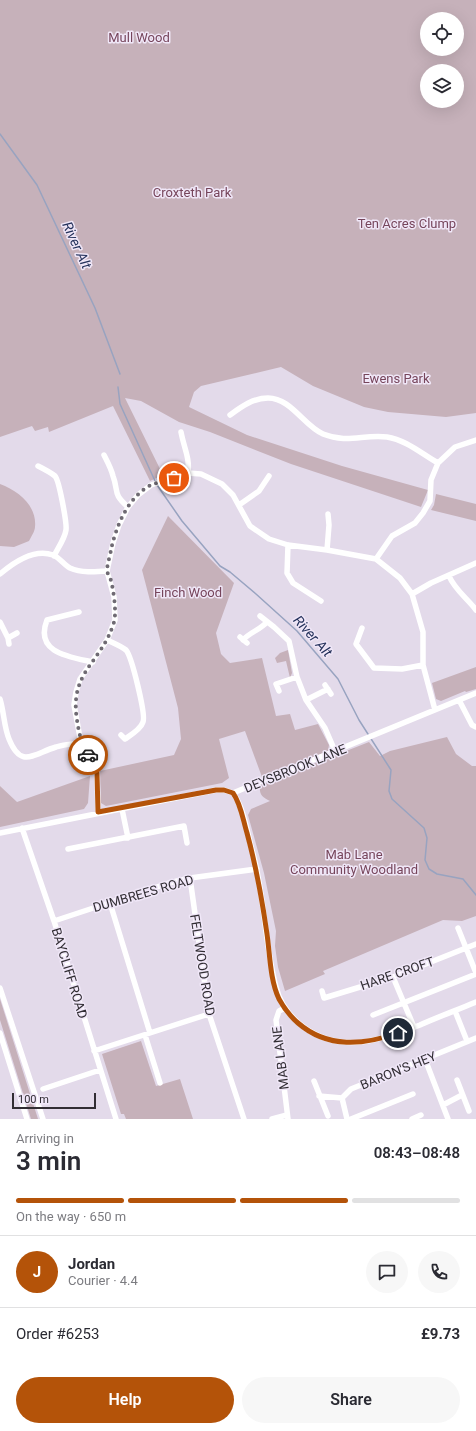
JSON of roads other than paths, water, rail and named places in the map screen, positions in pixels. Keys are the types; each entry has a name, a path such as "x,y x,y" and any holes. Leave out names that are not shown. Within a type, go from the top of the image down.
{"street":[{"path":"230,415 247,402 269,398 282,403 297,413 306,423 322,433 341,439 387,437 409,444 438,463"},
{"path":"181,432 184,449 190,461 188,473"},
{"path":"376,559 392,536 415,523 423,513 430,501 431,480 438,463 455,447 476,440"},
{"path":"104,455 114,477 115,490 120,500 128,507"},
{"path":"38,466 56,476 60,486 61,504 66,520 66,531 54,556"},
{"path":"98,812 97,773 81,742 74,705 80,679 107,640 115,620 114,597 107,571 118,525 128,507 138,496 153,485 188,473 201,474 222,484 239,504 250,526 269,539 288,546 327,550 376,559 400,578 412,594 423,632 423,665 435,710"},
{"path":"239,504 259,491 269,476"},
{"path":"327,550 329,525 328,514"},
{"path":"288,546 287,573 293,583 321,601"},
{"path":"0,574 14,562 35,554 45,553 54,556 71,568 85,572 107,571"},
{"path":"412,594 431,583 476,563"},
{"path":"449,576 454,587 467,598 476,610"},
{"path":"79,612 47,620 44,627 46,638 53,650 66,656 93,662"},
{"path":"260,616 289,641 297,677 306,700 325,728 335,751"},
{"path":"0,622 9,641 17,634"},
{"path":"243,640 250,633 262,627 267,622"},
{"path":"362,628 356,644 374,668 402,669 423,665"},
{"path":"107,640 126,650 132,662 139,698 145,716 142,726 125,739 121,735"},
{"path":"279,691 276,684 297,677"},
{"path":"306,700 328,689"},
{"name":"DEYSBROOK LANE","path":"0,833 98,812 122,809 216,790 224,790 233,793 476,693"},
{"path":"0,699 8,738 16,753 21,757 28,758 58,746 81,742"},
{"path":"459,700 472,725 476,727"},
{"name":"MAB LANE","path":"233,793 240,808 257,869 277,994 285,1008 279,1011 276,1020 288,1117"},
{"path":"122,809 128,838"},
{"path":"68,849 184,826 187,843"},
{"name":"BAYCLIFF ROAD","path":"22,828 54,921 116,1119"},
{"name":"DUMBREES ROAD","path":"54,921 190,878 257,869"},
{"name":"FELTWOOD ROAD","path":"190,878 209,1014 244,1119"},
{"path":"110,903 148,1034 160,1083"},
{"path":"373,1015 476,974 458,928"},
{"name":"HARE CROFT","path":"322,991 324,998 393,977 476,944"},
{"path":"393,977 414,1027"},
{"path":"0,988 43,1119"},
{"path":"285,1008 296,1021 311,1032 337,1042 353,1043 375,1041 476,1002"},
{"path":"455,1011 467,1041"},
{"path":"94,1051 209,1014"},
{"path":"0,1033 28,1119"},
{"name":"BARON'S HEY","path":"342,1098 352,1089 476,1038"},
{"path":"425,1059 448,1119"},
{"path":"43,1089 100,1070"},
{"path":"457,1080 469,1111"},
{"path":"314,1081 328,1116"},
{"path":"351,1119 413,1094"},
{"path":"319,1096 342,1098 347,1119"},
{"path":"443,1105 462,1096"},
{"path":"412,1119 421,1115"},
{"path":"272,1119 288,1117"}],"waterway":[{"name":"River Alt","path":"0,134 37,185 95,308 120,374"},
{"name":"River Alt","path":"118,387 120,404 155,481"},
{"name":"River Alt","path":"157,485 182,521 220,566 230,572 297,631 338,679 359,720 391,770 389,791 392,799 424,828 427,838 425,860 429,869 437,874 463,879 476,895"}],"park label":[{"name":"Mull Wood","path":"139,37"},
{"name":"Croxteth Park","path":"192,192"},
{"name":"Ten Acres Clump","path":"407,223"},
{"name":"Ewens Park","path":"396,378"},
{"name":"Finch Wood","path":"188,592"},
{"name":"Mab Lane Community Woodland","path":"354,862"}]}
